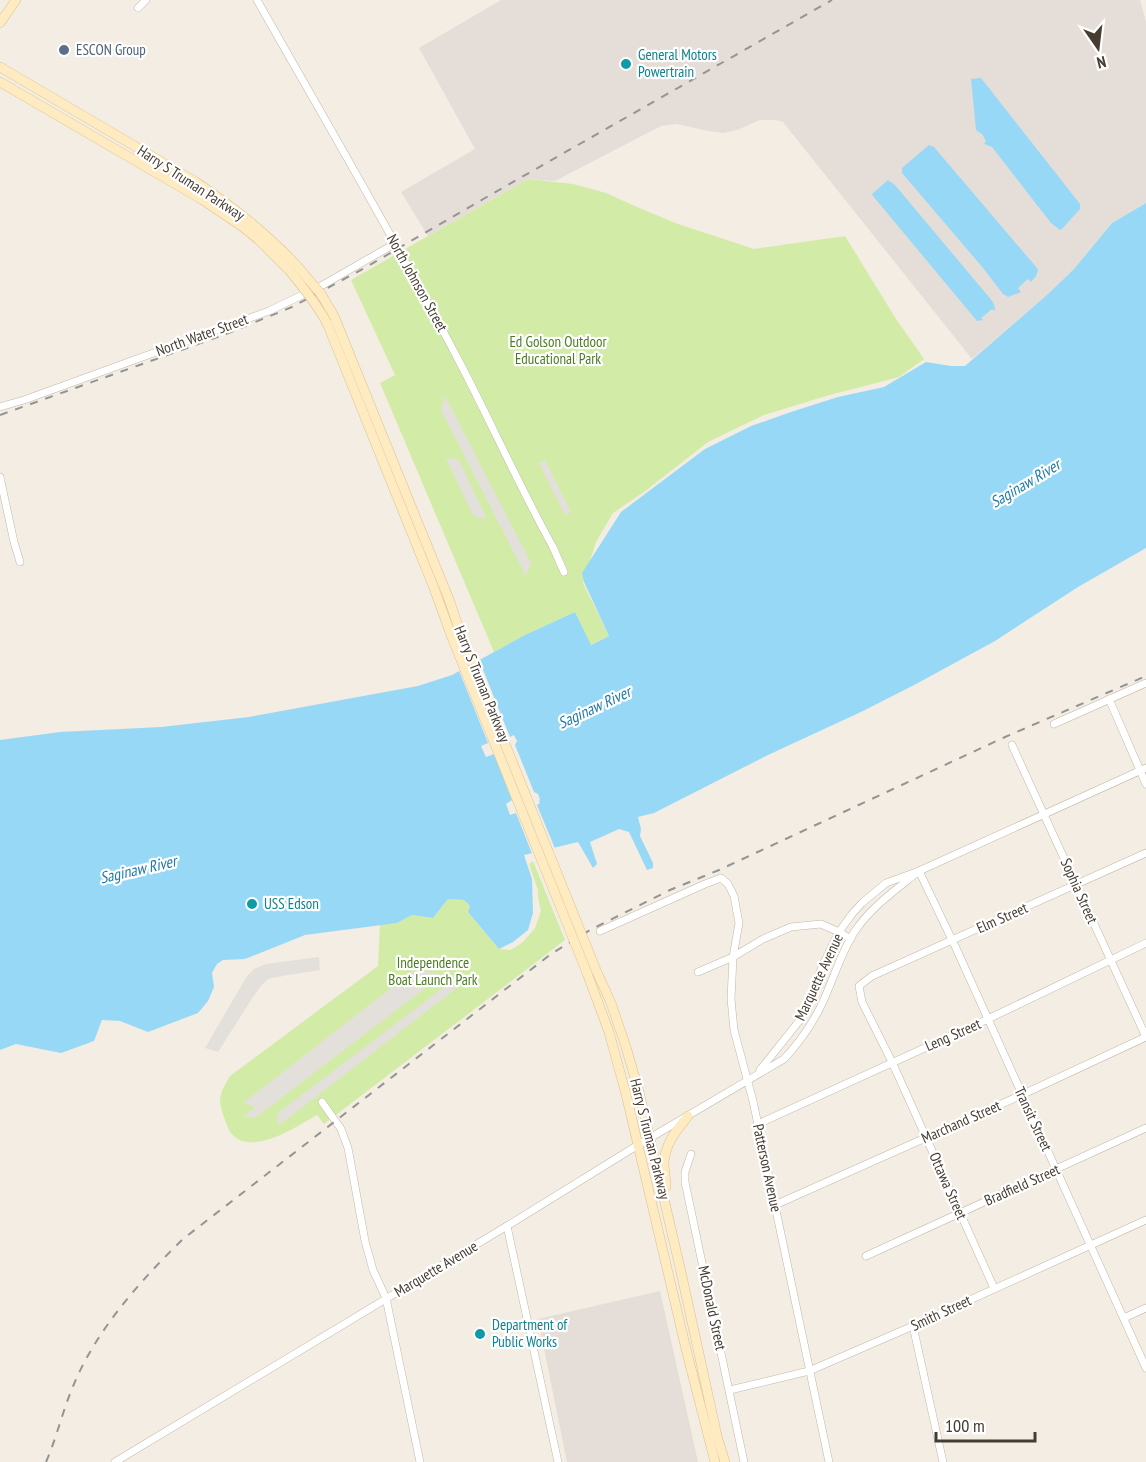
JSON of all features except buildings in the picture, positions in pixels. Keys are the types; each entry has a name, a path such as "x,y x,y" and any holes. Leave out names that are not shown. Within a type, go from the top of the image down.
{"main road":[{"path":"0,23 16,0"},
{"path":"0,61 9,73"},
{"name":"Harry S Truman Parkway","path":"0,68 167,164 218,197 267,236 330,320 435,588 456,634 591,971 626,1094 715,1462"},
{"name":"Harry S Truman Parkway","path":"0,82 211,205 243,227 293,268"},
{"name":"Harry S Truman Parkway","path":"591,971 611,1004 626,1047 650,1138 717,1436 725,1462"},
{"path":"666,1207 665,1154 669,1142 688,1116"}],"street":[{"path":"138,8 146,0"},
{"name":"North Johnson Street","path":"257,0 396,243 460,363 564,572"},
{"name":"North Water Street","path":"0,407 269,311 321,286 396,243"},
{"path":"0,477 20,562"},
{"path":"1054,724 1146,683"},
{"path":"1109,699 1143,770 1146,784"},
{"name":"Sophia Street","path":"1012,745 1146,1037"},
{"name":"Marquette Avenue","path":"756,1075 800,1020 839,932 862,903 886,883 919,871 1143,770"},
{"name":"Elm Street","path":"859,986 872,976 1146,853"},
{"name":"Marquette Avenue","path":"115,1462 784,1059 805,1035 822,1005 838,963 862,922 878,905 919,871"},
{"name":"Transit Street","path":"919,871 1146,1368"},
{"name":"Patterson Avenue","path":"600,931 721,878 728,884 734,896 739,923 733,957 731,999 734,1030 758,1124 829,1462"},
{"path":"698,972 791,927 821,924 851,939"},
{"name":"Leng Street","path":"758,1124 988,1019 1146,943"},
{"name":"Ottawa Street","path":"859,986 862,1002 892,1062 994,1288"},
{"name":"Marchand Street","path":"775,1205 1146,1037"},
{"path":"322,1102 345,1138 373,1270 386,1299 420,1462"},
{"name":"Bradfield Street","path":"866,1256 1146,1128"},
{"name":"McDonald Street","path":"691,1155 685,1172 686,1182 744,1462"},
{"name":"Smith Street","path":"730,1390 809,1371 1146,1220"},
{"path":"507,1226 558,1462"},
{"path":"1124,1318 1146,1308"},
{"path":"913,1326 943,1462"}],"shaded area":[{"name":"General Motors Powertrain","path":"501,0 1140,0 1146,22 1146,203 1112,223 1074,269 972,359 783,122 776,120 760,120 724,133 677,124 661,126 555,181 528,179 428,236 401,192 475,149 419,48"},
{"path":"445,396 531,563 526,576 441,410"},
{"path":"446,458 459,460 487,519 473,516"},
{"path":"545,460 571,512 565,515 539,463"},
{"path":"319,957 320,970 268,979 253,997 218,1052 205,1048 247,976 254,969 266,964"},
{"path":"425,962 433,965 425,972 442,975 255,1118 244,1116 255,1107 243,1103"},
{"path":"459,976 458,987 278,1126 278,1113"},
{"path":"660,1291 698,1462 567,1462 538,1319"}],"green space":[{"name":"Ed Golson Outdoor Educational Park","path":"528,179 573,184 606,193 678,224 754,249 845,236 896,319 924,359 899,377 764,415 708,442 613,513 596,542 583,583 609,636 590,645 575,612 494,652 380,383 395,375 351,280"},
{"name":"Independence Boat Launch Park","path":"533,861 565,940 324,1124 317,1115 274,1138 262,1141 240,1140 231,1133 220,1102 221,1093 230,1076 378,966 380,924 397,923 412,915 433,918 448,899 464,900 470,906 468,912 499,949 511,950 523,942 535,928 541,911 538,890 529,864"}],"water":[{"path":"981,78 1080,204 1080,209 1062,229 1060,230 1051,223 992,147 984,144 986,141 982,134 976,130 971,79"},
{"path":"929,145 934,147 1037,268 1036,276 1031,282 1028,279 1018,288 1021,292 1008,297 1003,294 902,173 902,168"},
{"path":"888,180 895,185 991,300 995,311 992,309 981,318 983,320 977,321 873,196 872,194"},
{"name":"Saginaw River","path":"1146,203 1146,548 1078,587 995,641 916,684 654,813 638,817 640,836 653,863 653,868 647,870 629,832 619,829 590,842 597,864 593,868 578,842 524,855 532,879 533,913 528,930 513,942 499,949 468,912 470,906 464,900 448,899 433,918 412,915 397,923 305,935 245,959 223,960 217,964 212,973 214,987 208,1001 198,1013 148,1032 120,1021 102,1020 94,1041 61,1053 16,1044 0,1050 0,740 60,732 161,727 249,717 418,686 452,675 525,635 575,612 591,645 609,636 582,573 621,512 705,449 751,426 838,397 884,387 926,362 965,366 1074,269 1112,223"}],"pier":[{"path":"478,657 510,737 514,735 517,741 515,745 534,792 538,794 540,803 537,805 556,851 533,856 516,813 510,815 506,804 512,800 494,754 486,757 481,746 488,743 458,668"}],"railway":[{"path":"0,415 226,334 292,307 361,270 832,0"},
{"path":"46,1462 74,1384 95,1344 121,1306 167,1255 183,1239 551,954 590,930 670,890 719,870 1005,737 1146,676"}],"place":[{"name":"ESCON Group","path":"64,50"},
{"name":"General Motors Powertrain","path":"626,64"},
{"name":"USS Edson","path":"252,904"},
{"name":"Department of Public Works","path":"480,1334"}]}
